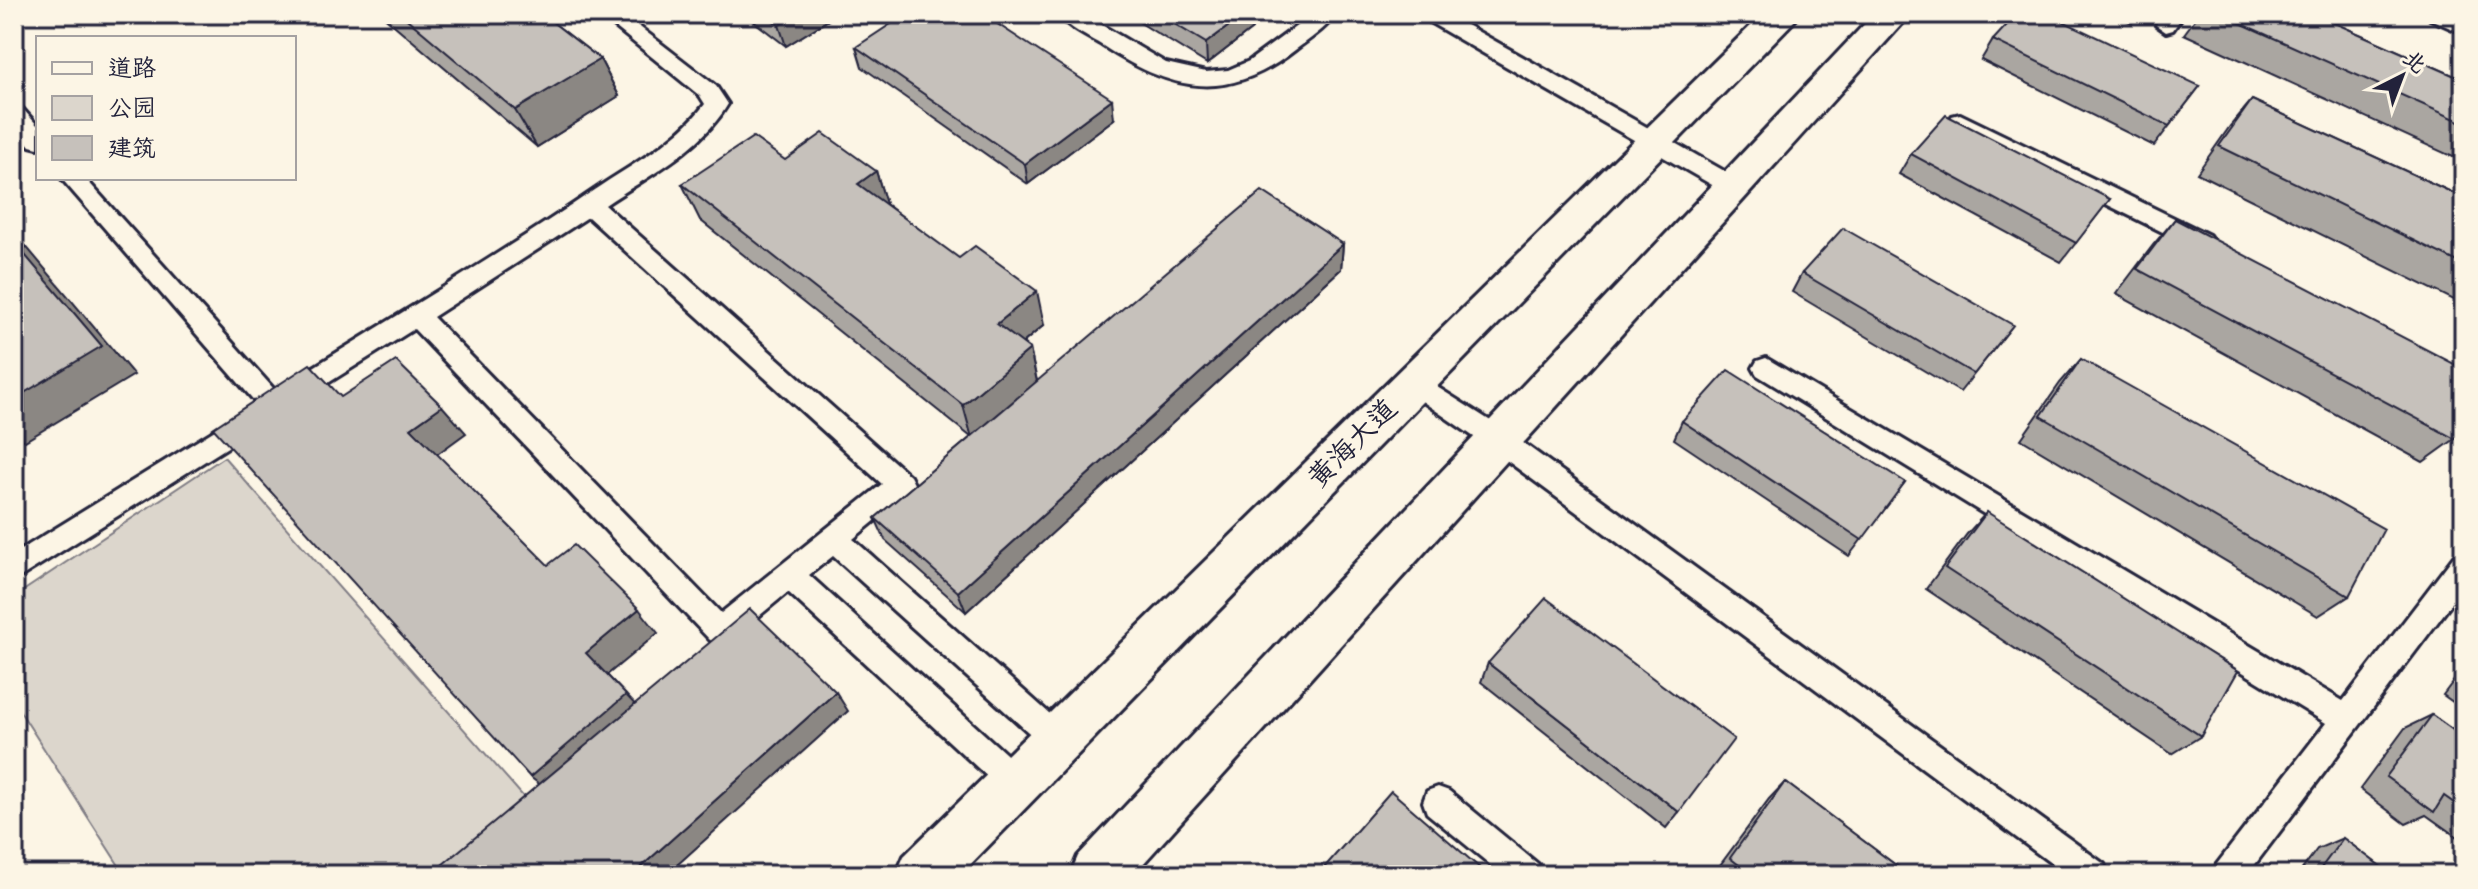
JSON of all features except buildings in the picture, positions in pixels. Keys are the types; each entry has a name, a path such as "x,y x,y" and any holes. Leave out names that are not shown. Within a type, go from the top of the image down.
{"street":[{"name":"黄海大道","path":"923,875 1784,14"},
{"path":"1097,875 1894,14"}],"lane":[{"path":"14,569 590,205 689,136 717,104 708,91 609,14"},
{"path":"1068,14 1158,69 1188,80 1213,82 1259,65 1326,14"},
{"path":"1431,14 1734,187"},
{"path":"2437,14 2464,27"},
{"path":"14,113 36,138"},
{"path":"1960,122 2226,253"},
{"path":"74,180 273,405"},
{"path":"416,315 720,631 901,484 590,205"},
{"path":"1766,368 2347,720"},
{"path":"1415,383 1499,440 2093,875"},
{"path":"833,539 1058,740"},
{"path":"2228,875 2464,565"},
{"path":"789,575 1016,783"},
{"path":"1438,802 1527,875"}],"green space":[{"path":"224,457 528,802 441,875 125,875 14,702 14,597"}]}
